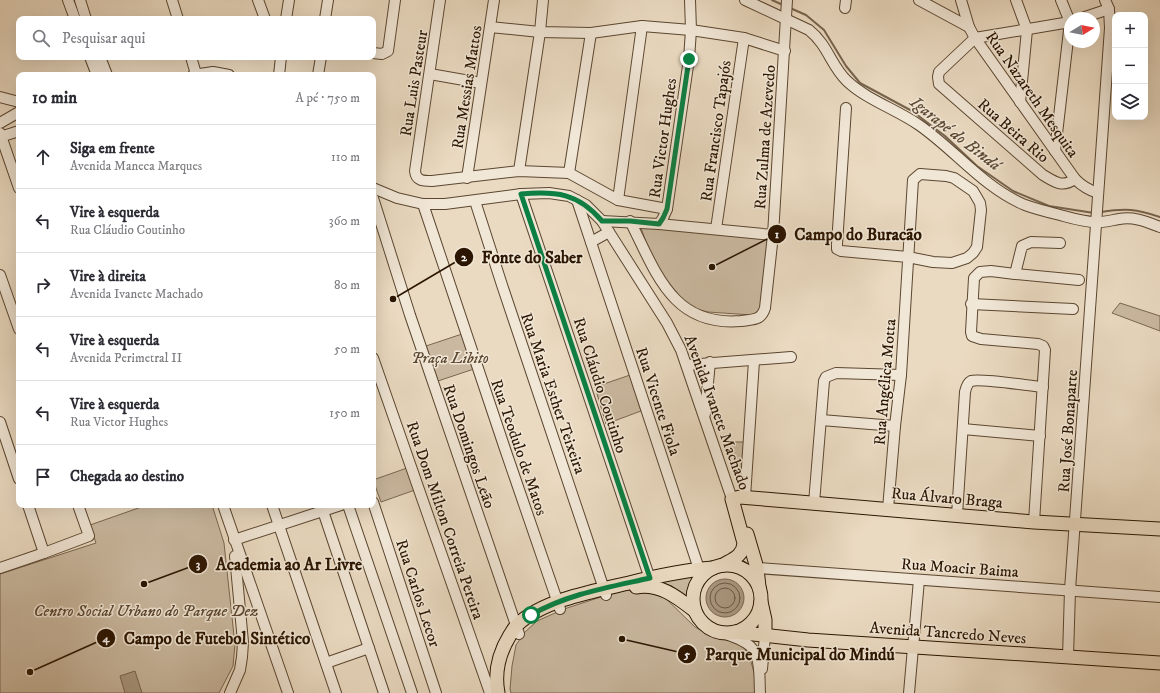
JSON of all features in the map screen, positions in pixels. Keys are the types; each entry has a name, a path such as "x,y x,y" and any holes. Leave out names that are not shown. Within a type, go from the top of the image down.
{"main road":[{"name":"Rua Álvaro Braga","path":"732,499 745,497 1034,522 1160,529"},
{"name":"Avenida Ivanete Machado","path":"718,566 738,556 742,553 744,548 732,499"},
{"name":"Avenida Ivanete Machado","path":"737,515 751,544 758,568 765,636"},
{"path":"498,693 496,678 498,664 504,645 531,615 558,605 699,569 718,566 739,567 746,571 757,583 760,594 760,606 754,620 748,625 729,632 716,631 703,623 695,611 672,594 651,582"},
{"path":"695,611 693,598 695,586 706,572 718,566"},
{"path":"505,693 503,682 505,667 518,630"},
{"name":"Avenida Tancredo Neves","path":"729,632 765,636 1160,663"}],"street":[{"path":"68,0 74,16"},
{"path":"80,0 85,16"},
{"path":"172,0 177,16"},
{"path":"258,0 264,16"},
{"path":"286,16 289,0"},
{"path":"325,16 328,0"},
{"path":"377,54 388,51 390,47 395,0"},
{"name":"Rua Luis Pasteur","path":"440,0 415,176 422,181 467,178"},
{"name":"Rua Messias Mattos","path":"467,178 494,0"},
{"path":"519,171 540,32 543,0"},
{"name":"Rua Victor Hughes","path":"659,224 667,209 689,59 691,30 690,0"},
{"path":"745,0 786,16 809,30 817,36 823,44 840,74 855,88 900,112 920,126 987,182 1010,197 1025,205 1076,219 1096,221 1132,218 1160,227"},
{"name":"Rua Zulma de Azevedo","path":"630,221 658,276 669,293 683,306 697,315 712,320 733,321 755,319 760,318 764,314 773,235 787,0"},
{"path":"919,0 969,27"},
{"name":"Rua Nazareth Mesquita","path":"961,0 969,27 975,38 1020,102 1075,179 1082,186 1098,193"},
{"path":"1016,0 1028,30 1020,102"},
{"path":"1061,0 1066,12"},
{"path":"1093,12 1107,4"},
{"name":"Rua José Bonaparte","path":"1068,657 1070,590 1076,524 1110,28 1107,4"},
{"path":"975,38 1064,23"},
{"path":"490,27 540,32 591,33 642,26 691,30 744,38 785,51"},
{"path":"618,200 642,26"},
{"path":"569,173 591,33"},
{"name":"Rua Francisco Tapajós","path":"716,229 744,38"},
{"name":"Rua Beira Rio","path":"975,38 939,72 939,84 1042,175 1064,185 1075,179"},
{"path":"1055,151 1067,48"},
{"path":"91,60 95,72"},
{"path":"101,60 106,72"},
{"path":"192,60 194,72"},
{"path":"279,60 279,72"},
{"path":"318,72 320,60"},
{"path":"430,74 481,83"},
{"path":"0,97 16,101"},
{"path":"846,108 837,249 841,251 933,262 952,262 967,258 977,247 981,210 980,203 973,191 954,178 920,174 916,176 913,180 908,258"},
{"path":"0,123 16,114"},
{"path":"16,132 1,136 16,179"},
{"path":"467,178 519,171 569,173 618,200 667,209"},
{"name":"Avenida Ivanete Machado","path":"376,189 397,198 423,204 445,204 475,201 521,194 560,194 577,200 590,209 602,221 667,323 681,350 732,499"},
{"name":"Rua Cláudio Coutinho","path":"521,194 651,582"},
{"name":"Rua Vicente Fiola","path":"577,200 699,569"},
{"name":"Rua Maria Esther Teixeira","path":"475,201 605,592"},
{"name":"Rua Teodulo de Matos","path":"423,204 504,449 558,605"},
{"name":"Rua Domingos Leão","path":"376,207 410,315 518,630"},
{"path":"602,221 630,221 773,235"},
{"path":"591,242 609,232"},
{"path":"1015,274 1019,252 1024,244 1031,242 1060,243"},
{"name":"Rua Angélica Motta","path":"888,509 901,375 908,258"},
{"path":"1034,522 1045,350 1043,346 1038,344 981,339 972,336 971,304 974,278 980,272 991,271 1080,280"},
{"path":"0,275 16,320"},
{"path":"971,304 1072,309"},
{"path":"687,365 710,362 791,357"},
{"path":"745,497 754,360"},
{"path":"704,418 710,362"},
{"name":"Rua Dom Milton Correia Pereira","path":"376,367 490,693"},
{"path":"814,503 824,381 826,377 836,373 901,375"},
{"path":"957,516 965,392 968,383 971,381 982,381 1043,387"},
{"path":"821,420 895,426"},
{"path":"0,422 16,470"},
{"path":"963,429 1040,436"},
{"path":"29,508 44,553"},
{"path":"0,566 44,553 89,536 79,508"},
{"path":"224,508 288,693"},
{"path":"273,508 336,693"},
{"path":"234,540 332,508"},
{"path":"349,508 412,693"},
{"name":"Rua Carlos Lecor","path":"375,508 436,693"},
{"path":"323,511 384,693"},
{"path":"230,693 236,688 242,657 243,642 234,540"},
{"name":"Rua Moacir Baima","path":"758,568 1160,597"},
{"path":"909,693 919,580"},
{"path":"729,632 747,643 752,648 758,664 761,693"},
{"path":"761,693 765,636"},
{"path":"326,663 369,648"}],"green space":[{"path":"644,224 766,238 768,241 761,306 758,311 752,315 708,312 693,308 685,302 666,280 652,258 641,228"},
{"path":"1120,303 1160,316 1160,331 1112,313"},
{"name":"Praça Libito","path":"462,334 474,369 438,381 426,346"},
{"path":"630,375 641,411 606,424 595,387"},
{"path":"724,442 744,442 741,479 735,470"},
{"path":"407,468 415,490 381,502 376,488 376,479"},
{"name":"Centro Social Urbano do Parque Dez","path":"138,508 213,508 224,543 235,645 233,666 219,693 0,693 0,574 96,543 90,525"},
{"path":"703,570 693,584 691,602 672,586 653,580"},
{"path":"639,587 655,588 695,627 714,638 733,640 742,645 749,655 756,679 755,693 511,693 512,666 516,645 525,632 537,621 564,609 610,594"}],"water":[{"path":"721,579 729,579 739,584 743,591 743,605 739,612 729,617 721,617 711,612 709,609 706,602 706,594 711,584 714,582"},
{"path":"135,671 142,693 125,693 120,676"}],"waterway":[{"name":"Igarapé do Bindá","path":"772,0 783,5"},
{"name":"Igarapé do Bindá","path":"790,8 806,15 824,30 846,66 860,83 912,111 945,136 977,166 1013,191 1049,206 1094,213"},
{"name":"Igarapé do Bindá","path":"1101,212 1131,210 1160,217"}],"place":[{"name":"Campo do Buracão","path":"712,267"},
{"name":"Fonte do Saber","path":"393,299"},
{"name":"Academia ao Ar Livre","path":"144,584"},
{"name":"Parque Municipal do Mindú","path":"622,639"},
{"name":"Campo de Futebol Sintético","path":"30,672"}],"route":[{"path":"531,615 557,602 650,578 521,194 549,193 569,196 586,205 602,221 630,221 659,224 667,209 689,59"}]}
